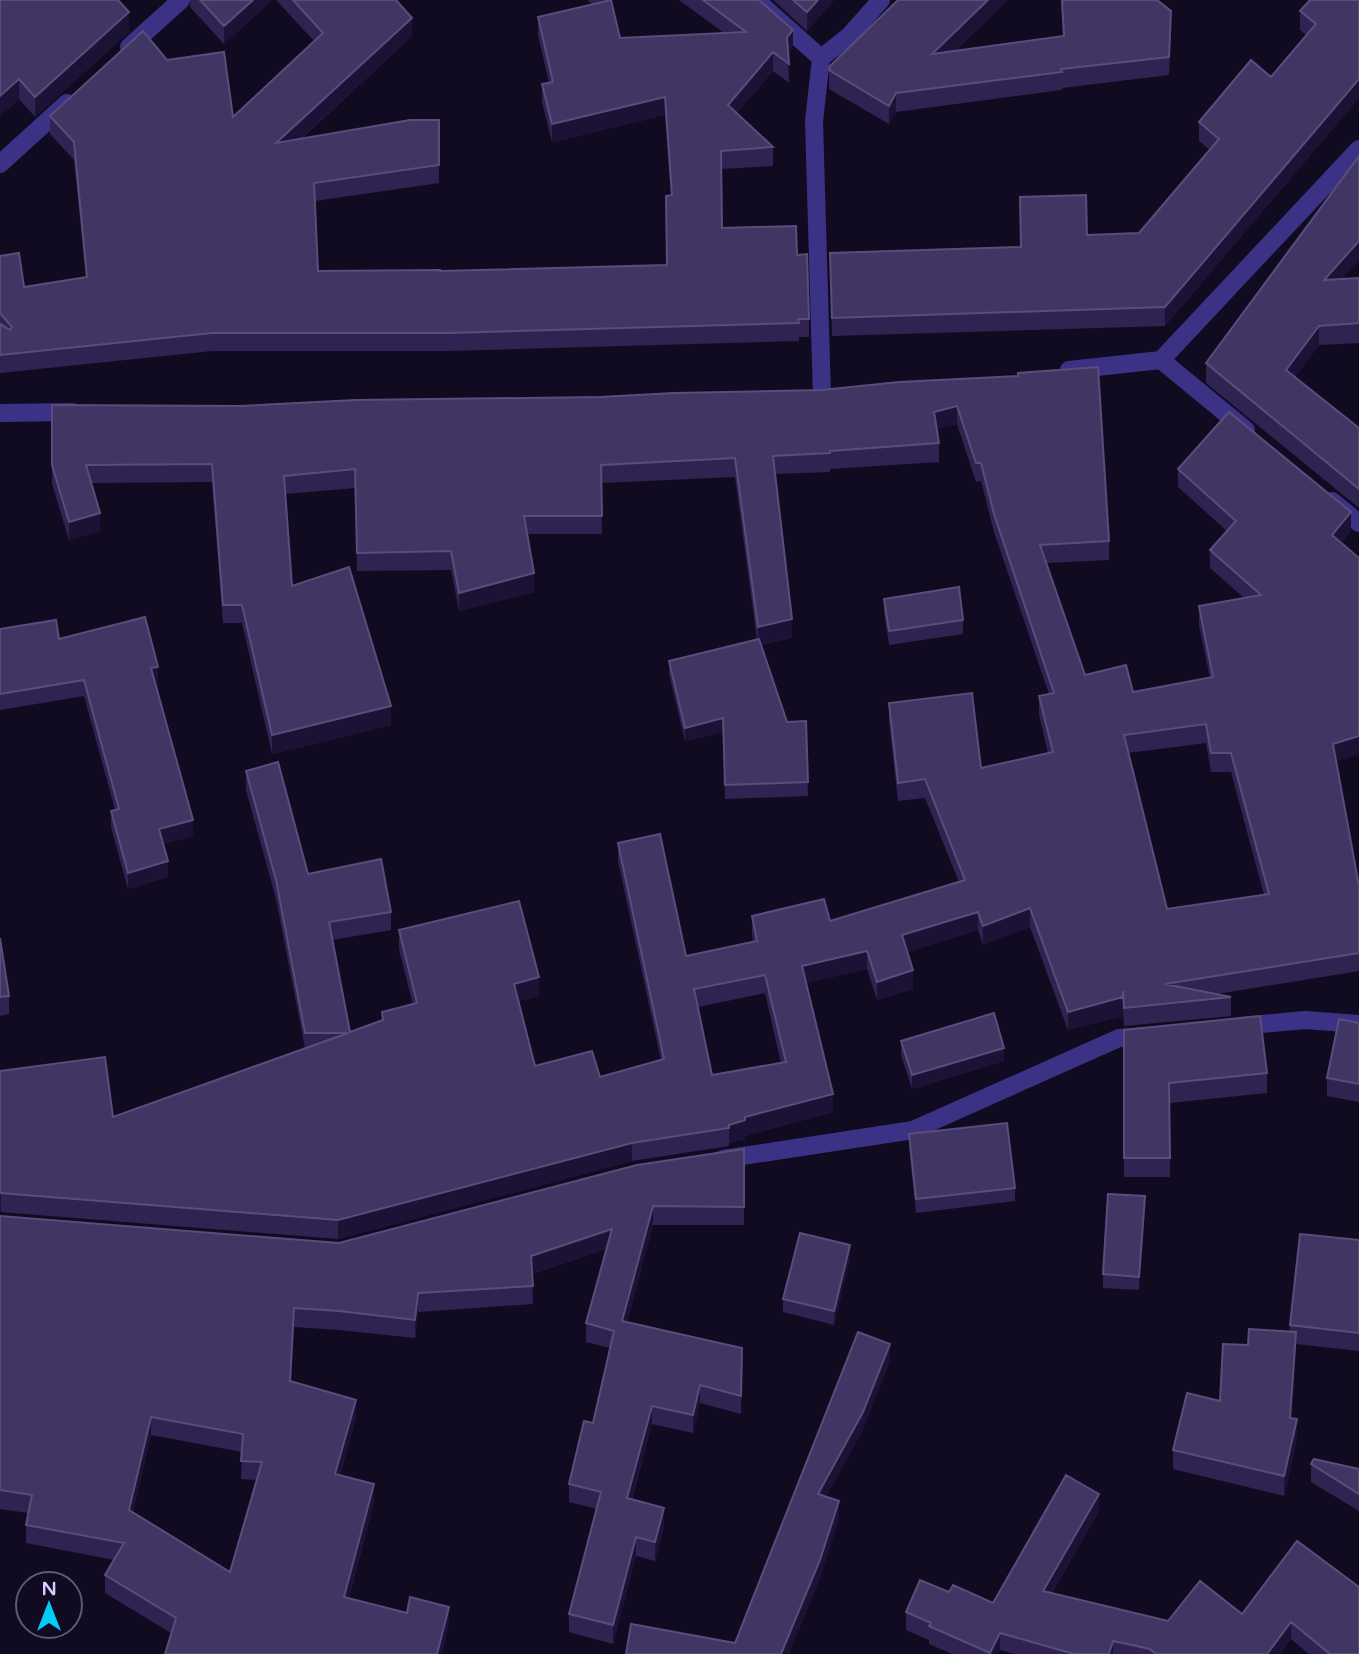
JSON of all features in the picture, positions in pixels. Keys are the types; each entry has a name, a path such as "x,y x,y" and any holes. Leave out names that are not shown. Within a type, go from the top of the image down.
{"street":[{"path":"121,55 181,0"},
{"path":"756,0 821,58"},
{"path":"822,397 814,121 821,58 849,36 881,0"},
{"path":"0,164 80,91"},
{"path":"1053,372 1161,360 1359,149"},
{"path":"1161,360 1255,438"},
{"path":"0,414 84,412"},
{"path":"1317,489 1359,523"},
{"path":"1226,1028 1305,1020 1359,1024"},
{"path":"701,1162 913,1130 1119,1038 1159,1034"}],"building":[{"path":"0,0 118,0 129,12 35,97 19,79 0,96"},
{"path":"200,0 253,0 224,26"},
{"path":"293,0 396,0 412,18 276,143 410,120 439,120 439,165 314,183 318,271 440,271 667,265 666,196 672,195 665,97 552,124 542,84 553,82 538,17 611,0 620,38 746,32 703,0 759,0 793,30 787,37 789,64 773,52 728,105 773,147 721,151 722,228 796,226 797,255 807,254 809,319 798,319 799,323 450,333 212,333 0,355 0,324 10,330 12,327 0,313 0,256 19,253 24,287 87,277 74,142 50,116 143,31 167,60 224,52 233,117 323,33"},
{"path":"793,0 818,0 807,12"},
{"path":"898,0 988,0 932,54 1064,36 1062,0 1157,0 1171,11 1169,57 1061,69 1062,72 896,93 889,106 829,70"},
{"path":"1310,0 1359,0 1359,79 1165,307 832,318 830,253 1021,247 1020,197 1086,195 1087,235 1139,233 1219,139 1199,122 1251,60 1271,77 1316,24 1300,11"},
{"path":"1359,156 1359,241 1324,280 1359,278 1359,323 1319,326 1286,370 1359,428 1359,489 1206,363"},
{"path":"1098,367 1109,541 1040,545 1085,675 1126,665 1133,692 1213,677 1199,606 1261,595 1210,550 1236,521 1178,469 1229,412 1351,512 1332,535 1359,558 1359,736 1333,744 1359,886 1359,953 1165,984 1231,997 1124,1008 1123,991 1123,997 1068,1012 1030,908 983,926 978,912 902,935 913,970 877,982 867,951 802,966 833,1094 745,1117 745,1120 729,1125 729,1128 632,1143 338,1220 0,1193 0,1071 105,1057 113,1117 348,1033 305,1033 276,880 246,771 278,762 308,874 381,859 391,912 329,922 350,1032 383,1020 382,1012 417,1003 399,930 519,901 539,977 514,984 535,1066 592,1051 600,1077 664,1059 618,843 660,834 686,956 757,941 752,916 824,899 830,921 965,880 925,779 898,783 889,703 972,693 981,768 1053,752 1039,696 1054,693 994,514 981,463 976,463 957,406 934,412 939,443 773,456 792,619 758,627 735,458 601,465 602,516 524,516 534,573 459,593 451,551 357,553 355,469 284,476 292,586 349,567 391,706 272,735 242,605 223,605 212,464 86,465 100,513 69,522 52,465 52,405 241,406 355,400 600,397 822,390 899,382 1018,376 1018,373","holes":["1206,724 1211,753 1231,753 1269,894 1167,909 1124,735","765,975 786,1062 712,1075 694,989"]},
{"path":"959,587 963,620 889,631 884,599"},
{"path":"145,617 158,667 151,668 193,820 159,829 168,861 128,873 111,811 119,809 84,680 0,694 0,629 56,620 59,639"},
{"path":"759,639 787,722 806,721 808,782 725,785 723,718 685,728 669,661"},
{"path":"0,938 9,996 0,997"},
{"path":"994,1013 1004,1048 912,1075 901,1041"},
{"path":"1260,1016 1267,1073 1169,1083 1170,1158 1124,1158 1124,1030"},
{"path":"1339,1019 1359,1023 1359,1084 1327,1078"},
{"path":"1007,1123 1015,1188 916,1199 909,1134"},
{"path":"744,1149 744,1207 653,1206 622,1321 742,1348 741,1396 700,1385 693,1415 652,1406 627,1498 664,1508 655,1542 636,1537 613,1625 569,1614 601,1492 569,1484 584,1421 593,1423 614,1331 586,1323 612,1229 531,1256 533,1286 418,1293 415,1320 294,1308 290,1381 356,1400 335,1474 374,1484 344,1597 407,1613 410,1597 449,1607 437,1654 165,1654 176,1618 105,1575 124,1543 26,1525 32,1495 0,1490 0,1216 339,1243 637,1165","holes":["151,1417 243,1434 241,1461 262,1462 230,1572 129,1510"]},
{"path":"1108,1194 1145,1196 1139,1277 1103,1274"},
{"path":"800,1233 850,1245 834,1311 783,1299"},
{"path":"1300,1234 1359,1240 1359,1333 1290,1325"},
{"path":"1249,1329 1296,1332 1290,1418 1297,1419 1284,1476 1173,1450 1187,1393 1220,1401 1223,1344 1248,1345"},
{"path":"858,1332 890,1344 863,1412 818,1494 839,1501 820,1560 781,1654 626,1654 631,1624 735,1643"},
{"path":"1314,1459 1359,1469 1359,1494 1311,1464"},
{"path":"1066,1475 1099,1494 1043,1591 1168,1621 1200,1581 1242,1614 1297,1541 1359,1587 1359,1654 1330,1654 1291,1622 1267,1654 1156,1654 1150,1649 1113,1641 1109,1654 1074,1654 1000,1633 990,1653 929,1626 931,1623 906,1612 920,1580 949,1592 953,1585 993,1603"}]}
